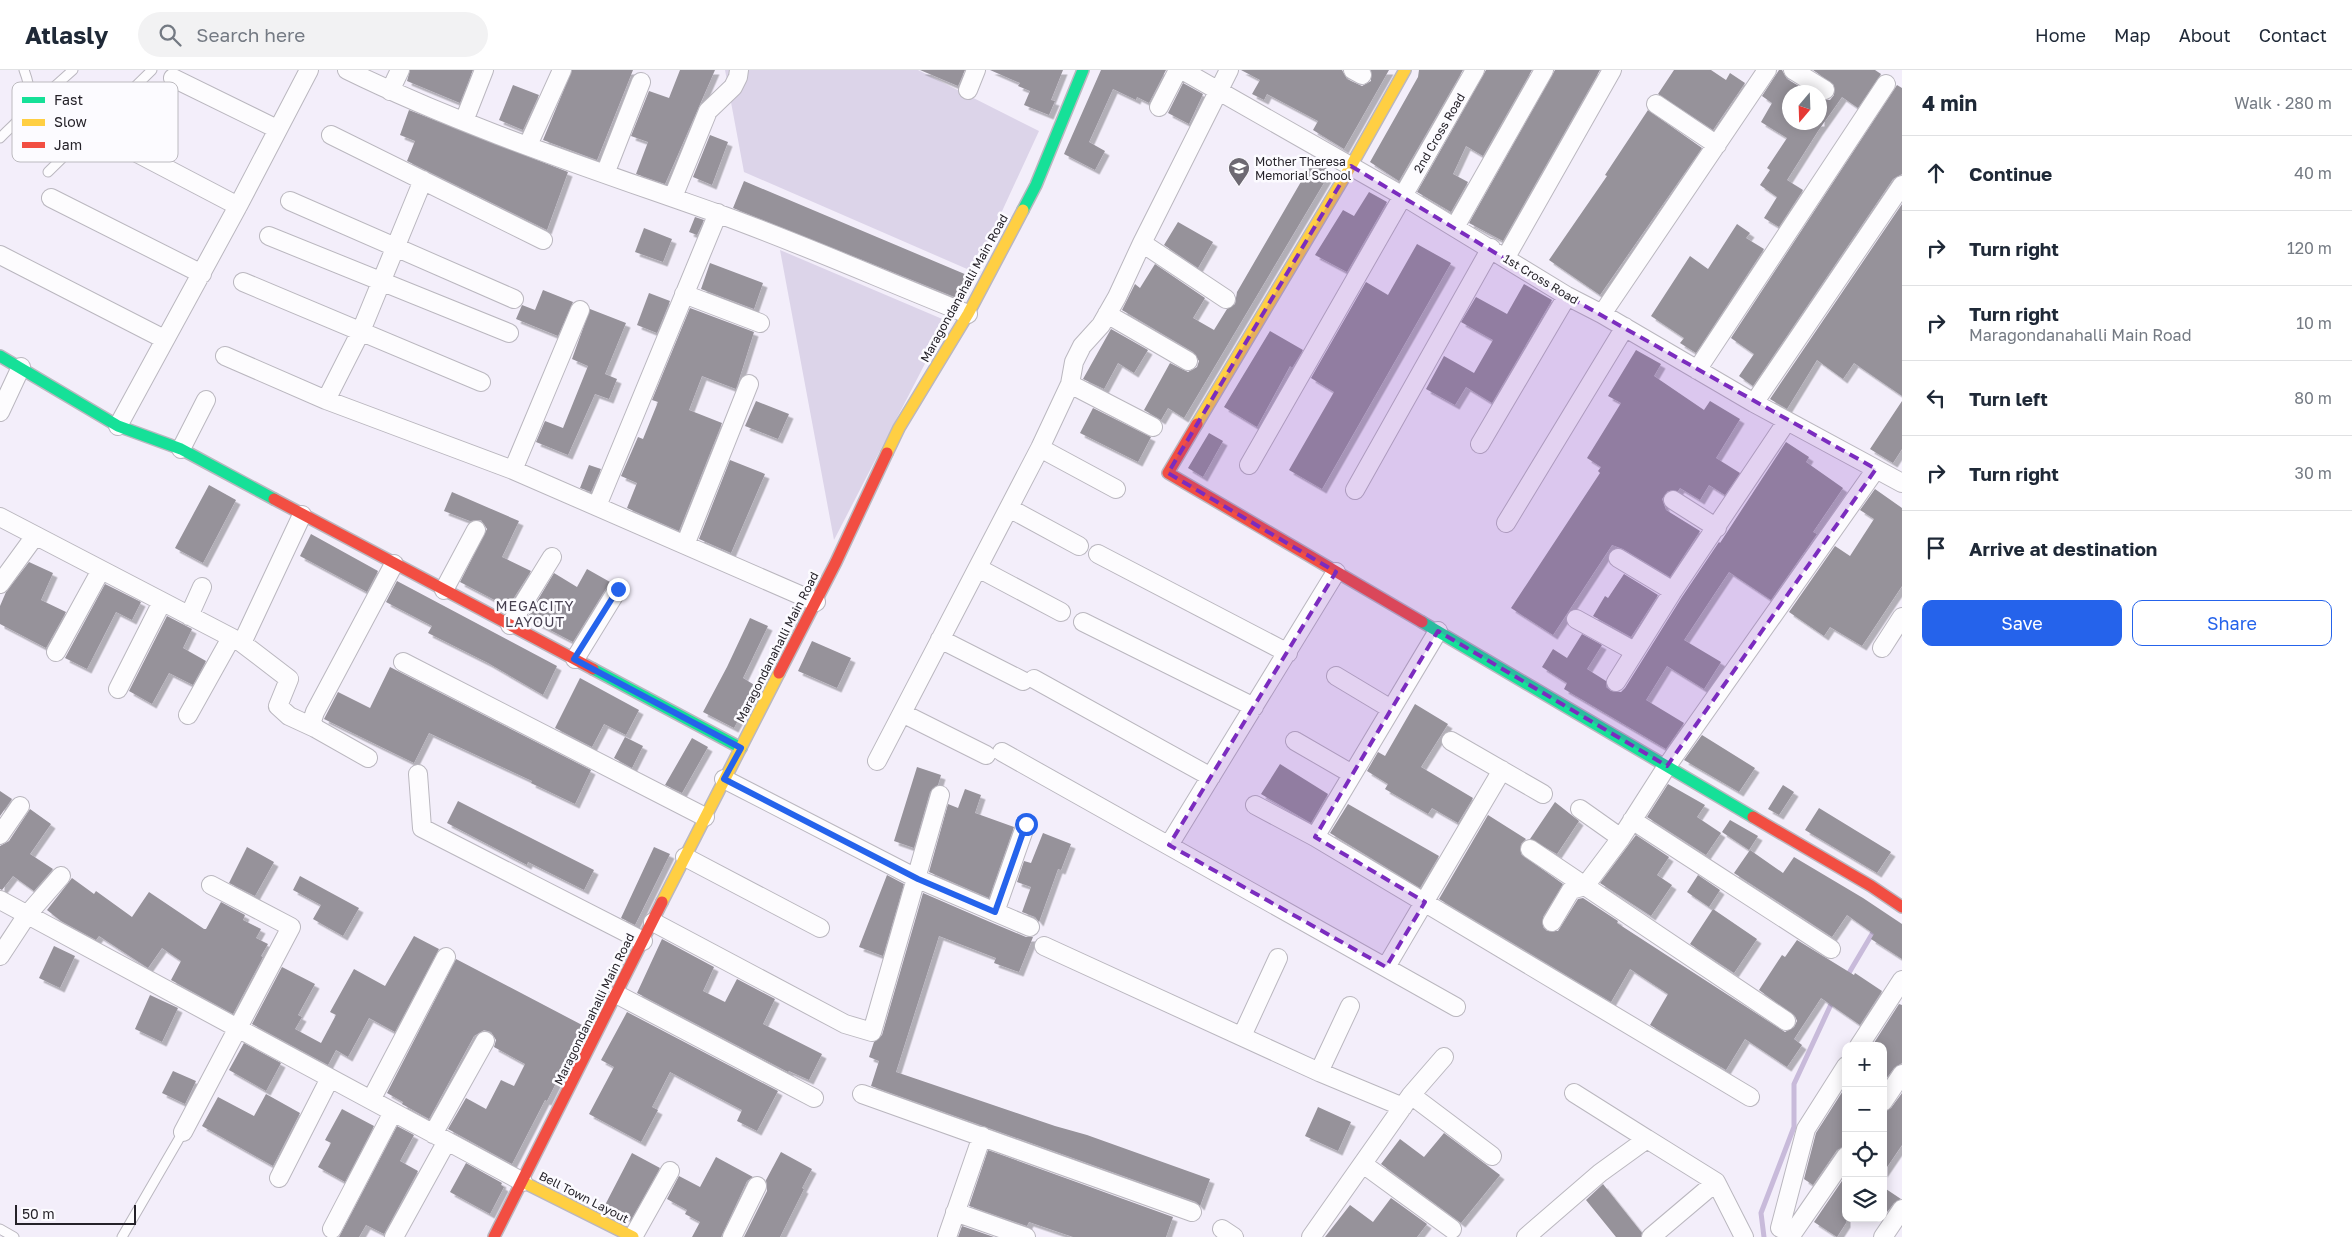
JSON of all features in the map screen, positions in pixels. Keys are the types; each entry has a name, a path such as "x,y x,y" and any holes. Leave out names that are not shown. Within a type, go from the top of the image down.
{"street":[{"path":"118,426 164,338 202,274 309,70"},
{"path":"347,70 390,91 605,174 718,213 968,314"},
{"path":"390,91 400,70"},
{"path":"464,120 484,70"},
{"path":"528,145 562,70"},
{"path":"673,197 708,111 732,87 739,70"},
{"path":"968,90 976,70"},
{"name":"Maragondanahalli Main Road","path":"494,1237 618,994 724,779 816,602 899,428 968,314 1036,185 1083,70"},
{"path":"1159,107 1178,70"},
{"name":"1st Cross Road","path":"1182,70 1403,196 1566,296 1626,327 1754,403 1902,483"},
{"path":"877,761 1040,448 1070,384 1074,362 1082,346 1108,314 1229,70"},
{"path":"1405,70 1351,166 1168,472 1871,886 1902,907"},
{"name":"2nd Cross Road","path":"1249,465 1475,70"},
{"path":"1455,228 1544,70"},
{"path":"1355,490 1498,253 1612,70"},
{"path":"1602,314 1767,70"},
{"path":"1793,70 1817,85"},
{"path":"173,78 277,129"},
{"path":"605,174 641,82"},
{"path":"1697,370 1886,84"},
{"path":"1656,104 1717,145"},
{"path":"331,135 543,240"},
{"path":"154,162 238,206"},
{"path":"326,400 361,331 423,180"},
{"path":"1754,403 1902,185"},
{"path":"51,198 202,274"},
{"path":"290,202 514,299"},
{"path":"598,506 718,213"},
{"path":"269,236 509,333"},
{"path":"1142,243 1226,299"},
{"path":"0,255 164,338"},
{"path":"243,282 481,382"},
{"path":"684,294 760,323"},
{"path":"1480,444 1566,296"},
{"path":"513,470 580,310"},
{"path":"1108,314 1188,361"},
{"path":"1506,523 1626,327"},
{"path":"0,356 118,426 181,449 741,748"},
{"path":"225,356 326,400 513,470 816,602"},
{"path":"0,412 21,367"},
{"path":"686,544 749,384"},
{"path":"1070,384 1153,428"},
{"path":"181,449 206,400"},
{"path":"1616,682 1673,591 1788,420"},
{"path":"1040,448 1116,489"},
{"path":"1552,922 1571,890 1585,886 1621,838 1667,766 1876,469"},
{"path":"1673,500 1717,528"},
{"path":"1009,508 1079,546"},
{"path":"188,715 236,641 302,515"},
{"path":"0,517 236,641 288,679 278,706 289,716 316,728 368,758"},
{"path":"444,590 476,530"},
{"path":"0,584 35,536"},
{"path":"1098,554 1288,653"},
{"path":"510,625 552,557"},
{"path":"1618,558 1673,591"},
{"path":"316,728 312,721 315,712 394,564"},
{"path":"978,568 1061,612"},
{"path":"56,652 101,570"},
{"path":"1169,845 1336,572"},
{"path":"189,616 202,587"},
{"path":"574,659 618,589"},
{"path":"118,689 162,602"},
{"path":"1882,648 1902,617"},
{"path":"1576,619 1634,651"},
{"path":"1083,622 1254,707"},
{"path":"1315,837 1438,631"},
{"path":"940,639 1029,680 1211,778"},
{"path":"403,662 705,817"},
{"path":"1336,676 1391,709"},
{"path":"902,713 994,754 1169,845 1456,1007"},
{"path":"1295,741 1352,774"},
{"path":"1451,741 1543,794"},
{"path":"1386,967 1502,770"},
{"path":"418,774 422,828 643,941"},
{"path":"724,779 918,879 1030,927"},
{"path":"653,922 846,1024 872,1032 918,879 940,794"},
{"path":"1255,805 1315,837 1750,1097"},
{"path":"0,835 20,806"},
{"path":"1580,810 1621,838"},
{"path":"1632,820 1831,949"},
{"path":"995,912 1026,824"},
{"path":"1530,849 1786,1021"},
{"path":"685,857 820,928"},
{"path":"0,956 27,914 60,876"},
{"path":"183,1132 291,927 211,885"},
{"path":"0,900 523,1182"},
{"path":"1044,946 1319,1072 1407,1101 1492,1156"},
{"path":"371,1100 446,957"},
{"path":"1242,1036 1278,958"},
{"path":"1862,1042 1902,980"},
{"path":"618,994 814,1098"},
{"path":"1319,1072 1350,1006"},
{"path":"394,1237 486,1041"},
{"path":"1314,1236 1407,1101 1444,1057"},
{"path":"1785,1232 1806,1129 1842,1072"},
{"path":"1887,1096 1902,1074"},
{"path":"279,1178 330,1078"},
{"path":"1574,1093 1716,1182 1744,1237"},
{"path":"862,1094 1192,1212"},
{"path":"332,1230 393,1112"},
{"path":"947,1237 982,1136"},
{"path":"1526,1237 1600,1173 1647,1139"},
{"path":"1785,1232 1842,1161"},
{"path":"1363,1164 1452,1229"},
{"path":"633,1237 670,1171"},
{"name":"Bell Town Layout","path":"523,1182 633,1237"},
{"path":"1651,1237 1716,1182"},
{"path":"732,1237 757,1186"},
{"path":"1883,1237 1902,1209"},
{"path":"956,1212 1026,1237"}],"lane":[{"path":"24,70 28,82"},
{"path":"60,82 73,70"},
{"path":"137,82 148,71"},
{"path":"0,138 12,126"},
{"path":"48,172 58,162"},
{"path":"122,1237 183,1132"},
{"path":"0,1229 14,1237"}],"highlighted area":[{"path":"1351,166 1567,296 1876,469 1667,766 1438,631 1315,837 1425,902 1386,967 1169,845 1336,572 1168,473"}],"shaded area":[{"path":"725,70 918,70 1039,131 974,272 744,172"},
{"path":"780,250 947,321 834,540"}],"building":[{"path":"410,70 473,70 460,103 407,81"},
{"path":"572,70 633,70 597,160 543,140"},
{"path":"680,70 715,70 665,184 636,174 648,142 631,136 649,91 669,98"},
{"path":"920,70 965,70 958,86"},
{"path":"990,70 1063,70 1051,100 1055,101 1049,115 1024,105 1030,91 1018,86 1020,83"},
{"path":"1101,70 1166,70 1149,103 1137,97 1136,100 1113,89 1089,142 1105,151 1095,170 1064,154"},
{"path":"1241,70 1342,70 1347,79 1362,86 1371,81 1371,70 1389,70 1344,149 1313,130 1318,121 1267,94 1264,100 1252,94 1260,80"},
{"path":"1419,70 1463,70 1399,181 1370,162 1418,77"},
{"path":"1486,70 1532,70 1483,156 1466,146 1453,174 1468,182 1451,212 1417,192"},
{"path":"1555,70 1600,70 1503,241 1469,223"},
{"path":"1674,70 1711,70 1726,80 1730,73 1745,83 1713,130 1658,94"},
{"path":"1779,70 1782,70 1787,79 1797,85 1782,85 1782,130 1819,130 1787,180 1803,190 1779,227 1764,218 1777,197 1760,185 1770,170 1767,168 1787,138 1761,122 1772,103 1762,96"},
{"path":"1813,70 1875,70 1881,74 1858,108 1842,97 1827,118 1827,100 1830,100 1834,95 1834,85"},
{"path":"1183,83 1203,94 1189,124 1168,113"},
{"path":"513,85 539,95 523,130 499,120"},
{"path":"1897,85 1902,88 1902,174 1893,179 1753,386 1739,376 1754,354 1731,338"},
{"path":"409,110 568,172 547,230 407,161 415,141 400,135"},
{"path":"1648,110 1702,148 1600,295 1549,260 1607,176 1605,175"},
{"path":"710,135 728,142 712,185 693,177"},
{"path":"1313,161 1331,171 1184,418 1168,408 1161,420 1144,410 1170,363 1188,372 1197,367 1199,361 1193,352 1122,310 1135,284 1140,288 1155,264 1205,298 1193,318 1214,330 1227,309 1235,304 1237,292"},
{"path":"744,181 967,275 957,298 733,208"},
{"path":"1369,192 1387,202 1347,272 1315,255 1343,210 1354,216"},
{"path":"1902,204 1902,396 1854,363 1843,379 1817,360 1787,409 1770,399"},
{"path":"695,217 704,220 697,235 689,232"},
{"path":"1178,222 1213,242 1198,268 1164,245"},
{"path":"1737,224 1750,233 1746,238 1764,249 1696,353 1680,343 1684,338 1651,316 1690,256 1708,269"},
{"path":"644,228 672,239 663,262 635,252"},
{"path":"1417,244 1451,263 1322,489 1289,470 1334,392 1311,378 1366,282 1388,295"},
{"path":"710,263 763,283 754,309 701,289"},
{"path":"1524,284 1552,300 1492,403 1466,387 1455,405 1426,389 1444,356 1474,373 1493,340 1461,322 1476,297 1507,314"},
{"path":"543,290 573,302 558,336 516,319 522,305 535,310"},
{"path":"649,293 670,301 657,333 637,325"},
{"path":"690,308 754,332 736,389 702,376 689,410 722,423 679,531 627,508 637,483 621,476 638,437 643,439 658,402 652,400"},
{"path":"590,309 626,323 605,374 617,379 609,399 595,394 568,455 536,442 545,421 563,428 588,366 572,359"},
{"path":"1111,329 1148,350 1134,373 1118,363 1104,389 1083,379"},
{"path":"1270,331 1303,350 1292,368 1290,366 1257,427 1224,407"},
{"path":"1636,350 1661,364 1654,376 1704,410 1710,401 1740,419 1716,458 1740,473 1725,495 1709,485 1700,500 1680,488 1678,491 1668,491 1662,499 1666,510 1700,531 1670,577 1623,549 1612,545 1553,635 1511,608 1600,473 1598,471 1601,467 1587,458 1621,403 1608,396"},
{"path":"756,401 789,414 778,439 745,426"},
{"path":"1902,401 1902,449 1893,463 1870,449"},
{"path":"1093,408 1151,437 1138,462 1080,433"},
{"path":"1209,433 1223,441 1203,477 1188,468"},
{"path":"1786,442 1809,457 1806,462 1843,488 1813,532 1817,534 1771,600 1729,572 1684,640 1721,662 1704,689 1667,666 1646,700 1684,723 1666,749 1564,689 1567,683 1542,667 1553,649 1567,658 1582,634 1602,645 1587,669 1606,681 1606,687 1611,691 1621,692 1625,688 1682,597"},
{"path":"730,460 765,474 731,553 699,539"},
{"path":"589,465 601,469 591,492 580,488"},
{"path":"209,485 236,500 203,563 175,548"},
{"path":"1875,489 1902,508 1902,586 1862,646 1830,627 1824,636 1789,612 1835,546 1850,556 1874,519 1860,510"},
{"path":"452,492 519,521 502,557 531,571 508,607 460,582 487,529 481,520 470,521 444,511"},
{"path":"311,534 378,571 367,592 300,556"},
{"path":"29,562 53,573 41,600 66,612 46,648 0,624 0,606 6,592"},
{"path":"587,569 610,582 573,642 527,618 554,573 577,587"},
{"path":"1624,574 1658,595 1631,637 1593,616 1605,596 1608,598"},
{"path":"397,581 557,666 543,695 488,663 428,633 432,626 386,602"},
{"path":"105,584 141,602 132,620 116,612 87,669 65,658"},
{"path":"167,616 192,629 183,648 206,661 193,685 169,673 152,704 129,691"},
{"path":"750,618 768,626 743,678 756,686 734,728 703,712"},
{"path":"812,641 851,658 837,688 798,671"},
{"path":"390,667 591,770 575,804 531,783 532,781 429,733 414,763 324,719 338,692 370,708"},
{"path":"580,678 639,710 626,735 604,724 592,747 555,728"},
{"path":"1415,704 1448,724 1421,767 1473,798 1458,823 1432,808 1428,814 1385,789 1388,784 1367,771 1378,752 1385,756"},
{"path":"1702,735 1755,768 1739,792 1684,760"},
{"path":"625,737 643,746 632,768 614,758"},
{"path":"692,738 708,747 682,793 665,785"},
{"path":"1280,764 1328,794 1311,823 1261,794"},
{"path":"917,767 941,775 938,785 930,792 914,848 894,841"},
{"path":"1668,784 1705,805 1697,817 1721,833 1706,855 1647,817"},
{"path":"1783,785 1794,792 1779,815 1768,809"},
{"path":"965,789 981,795 975,813 1014,827 989,898 929,872 948,804 958,808"},
{"path":"0,791 12,799 0,816"},
{"path":"458,801 594,870 584,890 528,862 527,865 447,823"},
{"path":"1555,802 1579,821 1557,854 1530,839"},
{"path":"1348,804 1439,856 1420,888 1330,833"},
{"path":"1819,808 1891,852 1877,873 1805,830"},
{"path":"30,809 51,824 30,854 53,869 34,891 13,876 2,890 0,889 0,846 9,841"},
{"path":"1488,815 1526,839 1521,844 1521,854 1563,884 1543,917 1543,927 1547,931 1558,931 1578,899 1583,898 1618,921 1617,923 1785,1032 1794,1027 1797,1021 1795,1016 1759,990 1782,955 1785,957 1797,940 1854,975 1855,973 1882,991 1860,1025 1821,998 1794,1039 1802,1045 1787,1067 1745,1039 1726,1070 1650,1025 1668,994 1630,969 1611,1002 1439,899"},
{"path":"1730,820 1758,836 1749,850 1722,832"},
{"path":"1043,833 1071,844 1061,870 1058,869 1039,922 1035,917 1022,912 1031,887 1017,882 1024,861 1031,863"},
{"path":"1636,835 1669,857 1657,875 1672,885 1651,916 1600,883"},
{"path":"247,847 274,862 255,896 229,883"},
{"path":"654,847 670,854 635,925 621,918"},
{"path":"1750,850 1783,873 1794,857 1863,898 1902,924 1902,959 1871,939 1874,934 1847,915 1832,937 1734,873"},
{"path":"887,875 904,884 883,956 859,947"},
{"path":"1698,875 1720,890 1709,907 1687,892"},
{"path":"300,876 359,908 343,936 313,919 321,905 293,890"},
{"path":"72,878 94,894 96,891 132,917 149,892 204,929 206,929 221,902 245,915 243,920 261,929 256,938 268,944 233,1014 171,980 181,961 162,948 148,968 99,936 96,940 61,921 47,910"},
{"path":"923,893 1026,937 1033,937 1019,972 994,963 996,958 939,936 896,1072 1087,1135 1210,1179 1200,1206 1196,1202 871,1086 879,1061 869,1057 874,1042 882,1035"},
{"path":"1713,909 1757,939 1734,973 1690,944"},
{"path":"414,936 439,949 395,1032 369,1018 348,1057 336,1050 328,1065 252,1024 282,967 315,984 298,1015 302,1017 295,1029 321,1043 336,1015 330,1012 354,969 385,986"},
{"path":"662,939 714,967 703,991 725,1002 737,979 775,999 763,1024 822,1054 809,1080 788,1072 637,993"},
{"path":"54,946 75,956 60,988 39,978"},
{"path":"456,959 584,1026 557,1076 559,1077 547,1101 545,1100 512,1164 448,1129 466,1098 486,1109 501,1080 514,1086 525,1064 494,1047 496,1040 491,1032 484,1030 474,1036 429,1119 387,1093"},
{"path":"150,995 178,1008 162,1042 135,1029"},
{"path":"1899,1004 1902,1005 1902,1063 1894,1068 1887,1078 1887,1042 1875,1042"},
{"path":"627,1012 778,1091 757,1131 737,1121 742,1110 670,1072 652,1107 658,1110 641,1142 589,1114 614,1067 601,1060"},
{"path":"244,1043 281,1063 266,1091 229,1070"},
{"path":"173,1071 196,1081 185,1104 162,1093"},
{"path":"1842,1092 1842,1148 1837,1150 1813,1185 1804,1179 1816,1133"},
{"path":"1902,1093 1902,1145 1887,1167 1887,1110 1891,1108"},
{"path":"266,1094 300,1113 273,1166 202,1126 218,1097 254,1116"},
{"path":"1318,1107 1351,1122 1338,1151 1305,1136"},
{"path":"342,1109 374,1126 345,1182 318,1167 331,1143 325,1140"},
{"path":"397,1126 414,1135 400,1161 418,1171 384,1234 366,1225 359,1237 339,1237"},
{"path":"1444,1133 1500,1175 1461,1223 1381,1164 1400,1139 1424,1157"},
{"path":"988,1150 1173,1217 1166,1237 1073,1237 1029,1222 1027,1226 969,1206"},
{"path":"781,1152 812,1169 802,1188 804,1189 780,1237 744,1237 767,1191 766,1180"},
{"path":"632,1153 660,1168 631,1220 604,1207"},
{"path":"716,1157 753,1177 747,1181 721,1237 692,1237 700,1222 685,1214 687,1210 667,1199 679,1176 700,1187"},
{"path":"466,1163 502,1183 501,1185 504,1187 490,1214 450,1192"},
{"path":"1842,1181 1842,1222 1846,1223 1837,1237 1814,1222"},
{"path":"1603,1184 1642,1233 1641,1237 1616,1237 1586,1200"},
{"path":"1887,1190 1901,1199 1894,1203 1887,1212"},
{"path":"1391,1198 1427,1224 1417,1237 1325,1237 1350,1205 1373,1222"},
{"path":"962,1226 994,1237 958,1237"}],"waterway":[{"path":"1846,978 1875,929"},
{"path":"1764,1237 1761,1213 1794,1127 1794,1084 1833,1000"}],"traffic: fast":[{"path":"1023,210 1036,185 1083,70"},
{"path":"0,356 118,426 181,449 274,499"},
{"path":"1422,622 1753,817"},
{"path":"593,669 741,748"}],"traffic: slow":[{"path":"1197,424 1351,166 1405,70"},
{"path":"887,453 899,428 968,314 1023,210"},
{"path":"662,902 779,673"},
{"path":"523,1182 633,1237"}],"traffic: jam":[{"path":"1197,424 1168,473 1422,622"},
{"path":"779,673 836,562 887,453"},
{"path":"274,499 593,669"},
{"path":"1753,817 1871,886 1902,907"},
{"path":"494,1237 662,902"}],"place":[{"name":"Mother Theresa Memorial School","path":"1239,187"}],"district":[{"name":"MEGACITY LAYOUT","path":"535,614"}],"route":[{"path":"618,589 574,659 741,748 724,779 918,879 995,912 1026,824"}]}
